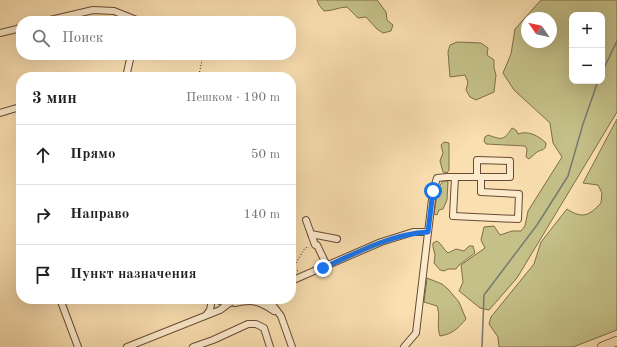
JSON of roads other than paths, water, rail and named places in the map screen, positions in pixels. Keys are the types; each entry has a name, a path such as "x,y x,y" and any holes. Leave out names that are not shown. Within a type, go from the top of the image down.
{"highway":[{"path":"602,347 617,341"}],"street":[{"path":"67,16 93,10 114,11 125,16"},
{"path":"0,33 16,29"},
{"path":"127,72 130,60"},
{"path":"0,113 16,108"},
{"path":"404,347 416,333 433,191 437,178 455,177 479,177 510,177 510,161 477,160 479,177 481,192 519,194 518,219 453,216 455,177"},
{"path":"306,220 315,245 317,245 327,266"},
{"path":"296,279 382,242 413,232 428,232"},
{"path":"311,234 337,238"},
{"path":"62,304 78,347"},
{"path":"206,316 210,310 211,304"},
{"path":"127,347 206,316 220,310 228,304"},
{"path":"262,304 269,307 281,316"},
{"path":"272,304 281,316 292,347"},
{"path":"193,347 213,340 248,324 256,324 264,328 270,347"}],"waterway":[{"path":"605,66 617,41"},
{"path":"482,347 484,295 537,225 568,176 583,124 597,84"}]}
